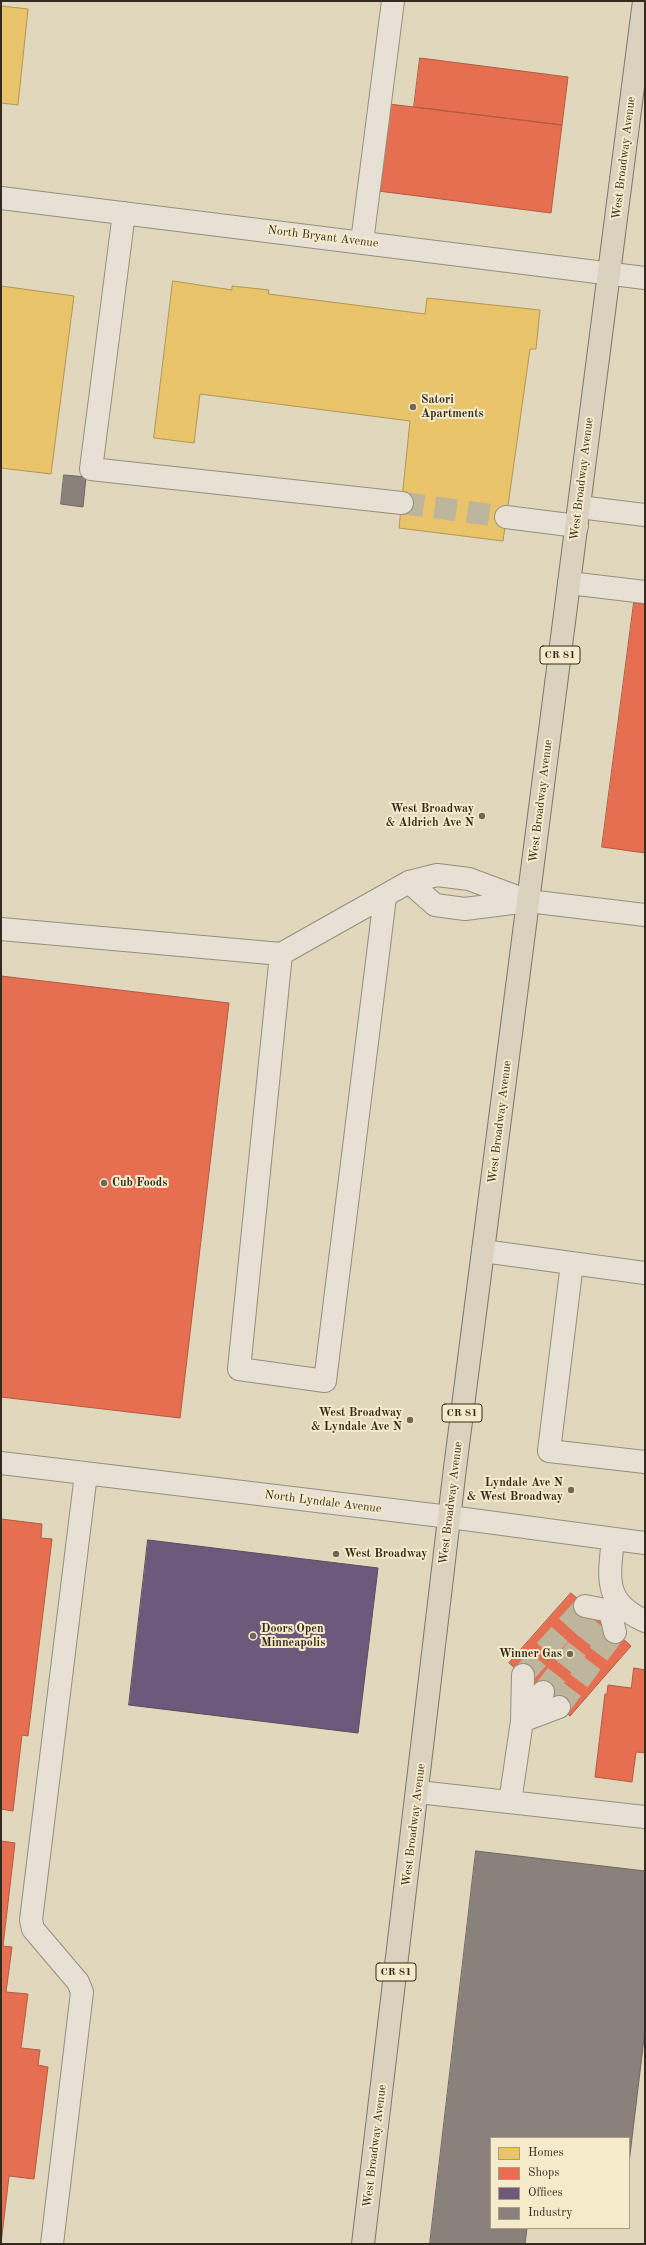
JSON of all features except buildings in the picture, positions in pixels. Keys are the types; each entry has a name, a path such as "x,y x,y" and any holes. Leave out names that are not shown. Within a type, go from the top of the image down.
{"main road":[{"name":"West Broadway Avenue","path":"363,2244 483,1251 644,1"}],"street":[{"path":"362,242 393,1"},
{"name":"North Bryant Avenue","path":"1,198 645,278"},
{"path":"124,213 91,469 402,503"},
{"path":"506,517 645,516"},
{"path":"569,583 645,592"},
{"path":"1,929 281,954 385,897 409,882 437,875 469,879 528,901 645,915"},
{"path":"409,882 435,905 465,909 528,901"},
{"path":"281,954 238,1369 325,1381 385,897"},
{"path":"483,1251 645,1272"},
{"path":"572,1263 550,1451 645,1462"},
{"name":"North Lyndale Avenue","path":"1,1463 450,1517 645,1543"},
{"path":"52,2244 82,1992 78,1982 34,1929 31,1920 86,1474"},
{"path":"613,1539 606,1613 634,1616 645,1621"},
{"path":"510,1802 522,1721 523,1675"},
{"path":"522,1721 543,1692"},
{"path":"522,1721 559,1707"},
{"path":"418,1792 645,1817"}],"tunnel":[{"path":"402,503 506,517"},
{"path":"523,1675 585,1606"},
{"path":"543,1692 600,1619"},
{"path":"559,1707 615,1632"}],"place":[{"name":"Satori Apartments","path":"413,407"},
{"name":"West Broadway & Aldrich Ave N","path":"482,816"},
{"name":"Cub Foods","path":"104,1183"},
{"name":"West Broadway & Lyndale Ave N","path":"410,1420"},
{"name":"Lyndale Ave N & West Broadway","path":"571,1490"},
{"name":"West Broadway","path":"336,1554"},
{"name":"Doors Open Minneapolis","path":"253,1636"},
{"name":"Winner Gas","path":"570,1654"}]}
